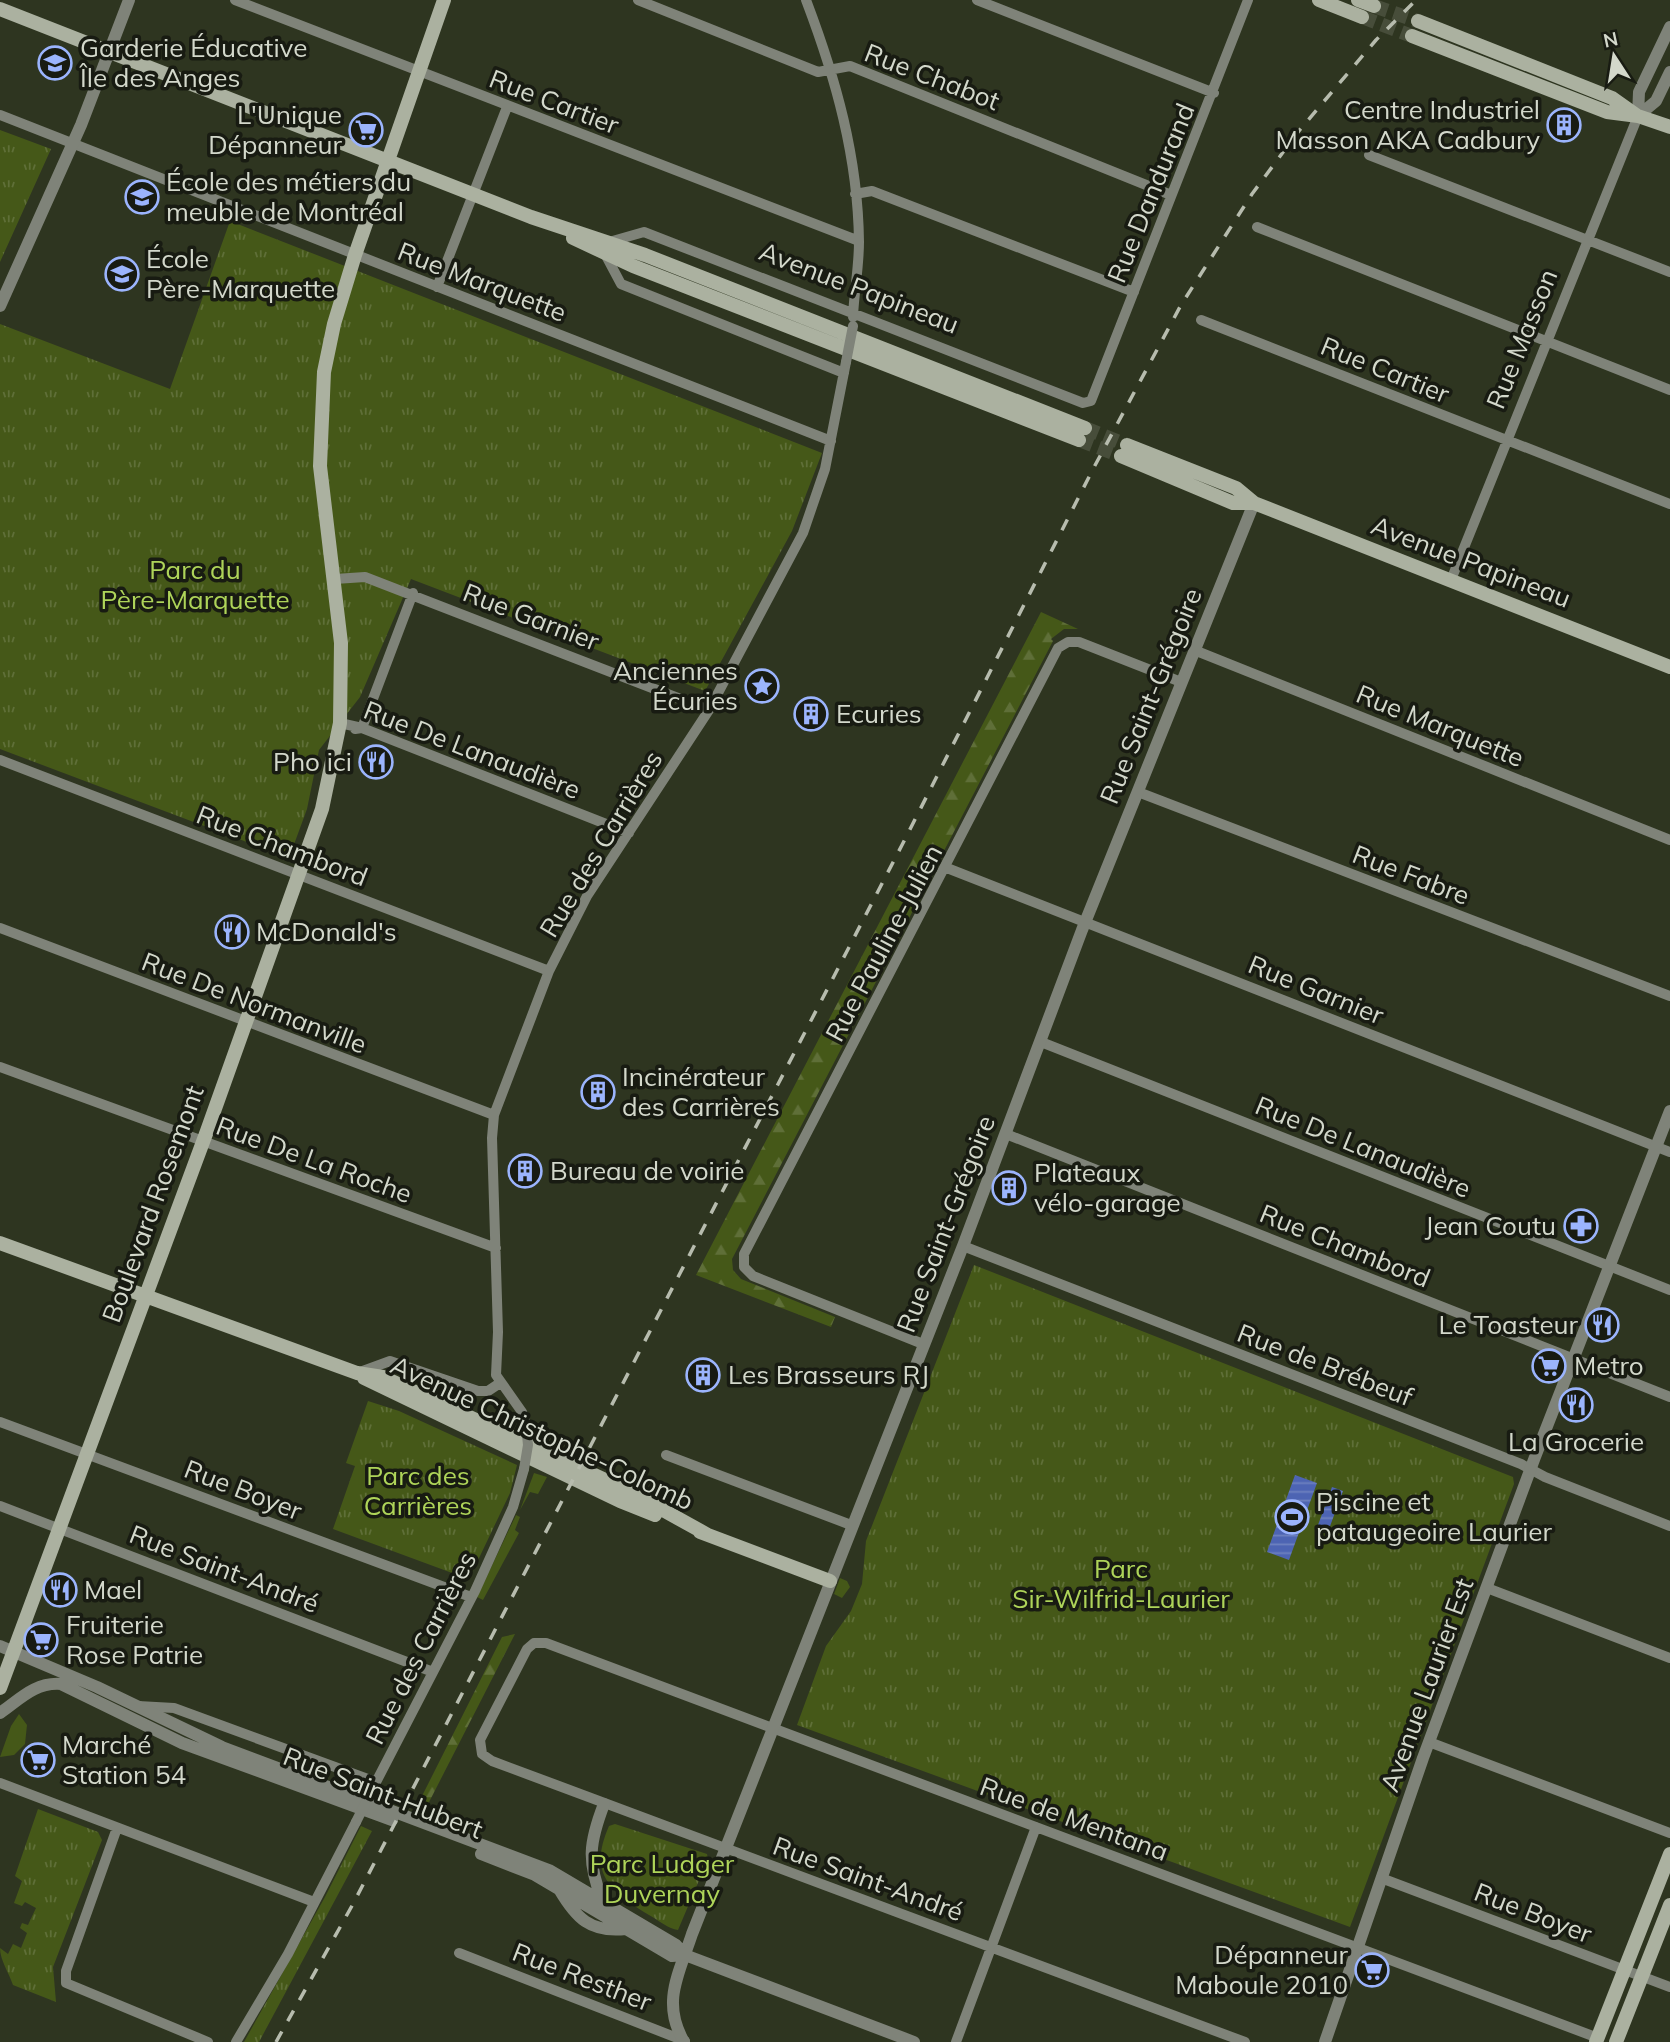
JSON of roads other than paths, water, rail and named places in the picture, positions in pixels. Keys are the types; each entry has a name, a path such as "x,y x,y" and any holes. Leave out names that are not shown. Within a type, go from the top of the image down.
{"main road":[{"name":"Boulevard Rosemont","path":"0,1688 6,1649 58,1528 86,1454 203,1142 323,809 339,728 341,643 323,501 321,411 334,324 386,160 444,0"},
{"path":"1319,0 1362,17"},
{"path":"1358,0 1374,6"},
{"path":"0,9 1082,434"},
{"path":"1418,20 1612,98 1637,116"},
{"path":"1412,36 1606,112 1637,116 1670,127"},
{"name":"Avenue Papineau","path":"1124,451 1236,488 1254,503 1670,667"},
{"name":"Avenue Christophe-Colomb","path":"0,1243 357,1373 383,1377 505,1431 627,1490 708,1535 830,1581"},
{"path":"1597,2040 1670,1854"},
{"path":"1616,2042 1670,1905"}],"street":[{"path":"0,306 73,144 129,0"},
{"name":"Rue Cartier","path":"235,0 859,241"},
{"name":"Rue Chabot","path":"638,0 818,72 850,66 1171,195"},
{"name":"Rue des Carrières","path":"236,2042 314,1902 471,1597 513,1507 524,1469 528,1446 526,1425 517,1404 500,1383 495,1363 498,1332 492,1138 494,1115 549,971 587,896 709,709 803,533 825,469 853,326 859,241 848,130 831,70 806,0"},
{"path":"977,0 1214,93"},
{"name":"Rue Dandurand","path":"1091,401 1171,195 1214,93 1248,0"},
{"name":"Rue Masson","path":"1451,580 1637,116 1639,92 1667,31 1670,18"},
{"name":"Rue Masson","path":"1637,116 1656,100 1670,72"},
{"path":"437,287 507,107"},
{"name":"Rue Marquette","path":"0,115 831,440"},
{"path":"1369,155 1670,272"},
{"path":"855,194 872,191 1134,292"},
{"path":"1257,227 1670,390"},
{"name":"Avenue Papineau","path":"607,248 644,232 1083,402 1091,401"},
{"path":"607,248 621,284 845,368"},
{"name":"Rue Cartier","path":"1201,320 1670,504"},
{"name":"Rue Saint-Grégoire","path":"685,2041 671,2005 685,1955 771,1729 1006,1135 1085,922 1254,503"},
{"name":"Rue Garnier","path":"335,579 365,577 413,593 709,709"},
{"path":"339,728 362,727 413,593"},
{"name":"Rue Pauline-Julien","path":"923,1344 753,1276 744,1267 744,1254 947,868 1058,648 1068,642 1079,642 1181,682"},
{"name":"Rue Marquette","path":"1194,650 1670,840"},
{"name":"Rue De Lanaudière","path":"362,727 629,833"},
{"name":"Rue Chambord","path":"0,760 549,971"},
{"name":"Rue Fabre","path":"1138,792 1670,996"},
{"name":"Rue Garnier","path":"947,868 1670,1152"},
{"name":"Rue De Normanville","path":"0,928 494,1115"},
{"name":"Rue De Lanaudière","path":"1041,1042 1670,1290"},
{"name":"Rue De La Roche","path":"0,1067 496,1248"},
{"name":"Avenue Laurier Est","path":"1325,2042 1429,1742 1530,1469 1670,1111"},
{"name":"Rue Chambord","path":"1006,1135 1670,1397"},
{"name":"Rue de Brébeuf","path":"963,1246 1670,1526"},
{"name":"Avenue Christophe-Colomb","path":"357,1373 390,1361 478,1391 488,1391 500,1383"},
{"name":"Rue Boyer","path":"0,1422 471,1597"},
{"path":"666,1455 851,1525"},
{"name":"Rue Saint-André","path":"0,1506 433,1672"},
{"path":"1487,1588 1670,1658"},
{"name":"Rue de Mentana","path":"480,1750 480,1740 526,1651 534,1643 549,1644 1357,1947 1597,2040"},
{"name":"Rue Saint-Hubert","path":"6,1649 138,1706 222,1747 549,1870 676,1945 685,1955"},
{"name":"Rue Saint-Hubert","path":"0,1713 31,1689 57,1684 92,1697 189,1746 535,1875 559,1889 576,1917 608,1931 626,1929 672,1956 685,1955 914,2042"},
{"name":"Rue Saint-Hubert","path":"138,1706 174,1708 375,1784"},
{"path":"1429,1742 1670,1833"},
{"name":"Rue Saint-André","path":"480,1750 492,1761 604,1804 1245,2042"},
{"path":"0,1783 314,1902"},
{"path":"602,1900 592,1872 590,1852 604,1804"},
{"path":"956,2042 1036,1827"},
{"path":"117,1828 66,1971 65,1981 71,1987 208,2042"},
{"name":"Rue Boyer","path":"1381,1878 1670,1987"},
{"name":"Rue Resther","path":"459,1953 685,2041"}],"water":[{"name":"Piscine et pataugeoire Laurier","path":"1295,1475 1317,1483 1289,1560 1267,1552"},
{"path":"1332,1487 1343,1491 1329,1529 1318,1525"}],"tunnel":[{"path":"1374,6 1418,21"},
{"path":"1362,17 1412,36"},
{"path":"1085,428 1127,445"},
{"path":"1079,440 1121,456"}],"railway":[{"path":"276,2042 353,1904 902,845 1092,471 1181,305 1252,194 1298,132 1376,40 1416,0"}],"place":[{"name":"Garderie Éducative Île des Anges","path":"55,63"},
{"name":"Centre Industriel Masson AKA Cadbury","path":"1564,125"},
{"name":"L'Unique Dépanneur","path":"366,130"},
{"name":"École des métiers du meuble de Montréal","path":"142,197"},
{"name":"École Père-Marquette","path":"122,274"},
{"name":"Anciennes Écuries","path":"762,686"},
{"name":"Ecuries","path":"811,714"},
{"name":"Pho ici","path":"376,762"},
{"name":"McDonald's","path":"232,932"},
{"name":"Incinérateur des Carrières","path":"598,1092"},
{"name":"Bureau de voirie","path":"525,1171"},
{"name":"Plateaux vélo-garage","path":"1009,1188"},
{"name":"Jean Coutu","path":"1581,1226"},
{"name":"Le Toasteur","path":"1602,1325"},
{"name":"Metro","path":"1549,1366"},
{"name":"Les Brasseurs RJ","path":"703,1375"},
{"name":"La Grocerie","path":"1576,1405"},
{"name":"Piscine et pataugeoire Laurier","path":"1292,1517"},
{"name":"Mael","path":"60,1590"},
{"name":"Fruiterie Rose Patrie","path":"41,1640"},
{"name":"Marché Station 54","path":"38,1760"},
{"name":"Dépanneur Maboule 2010","path":"1372,1970"}],"park label":[{"name":"Parc du Père-Marquette","path":"195,585"},
{"name":"Parc des Carrières","path":"418,1491"},
{"name":"Parc Sir-Wilfrid-Laurier","path":"1121,1584"},
{"name":"Parc Ludger Duvernay","path":"662,1879"}]}
